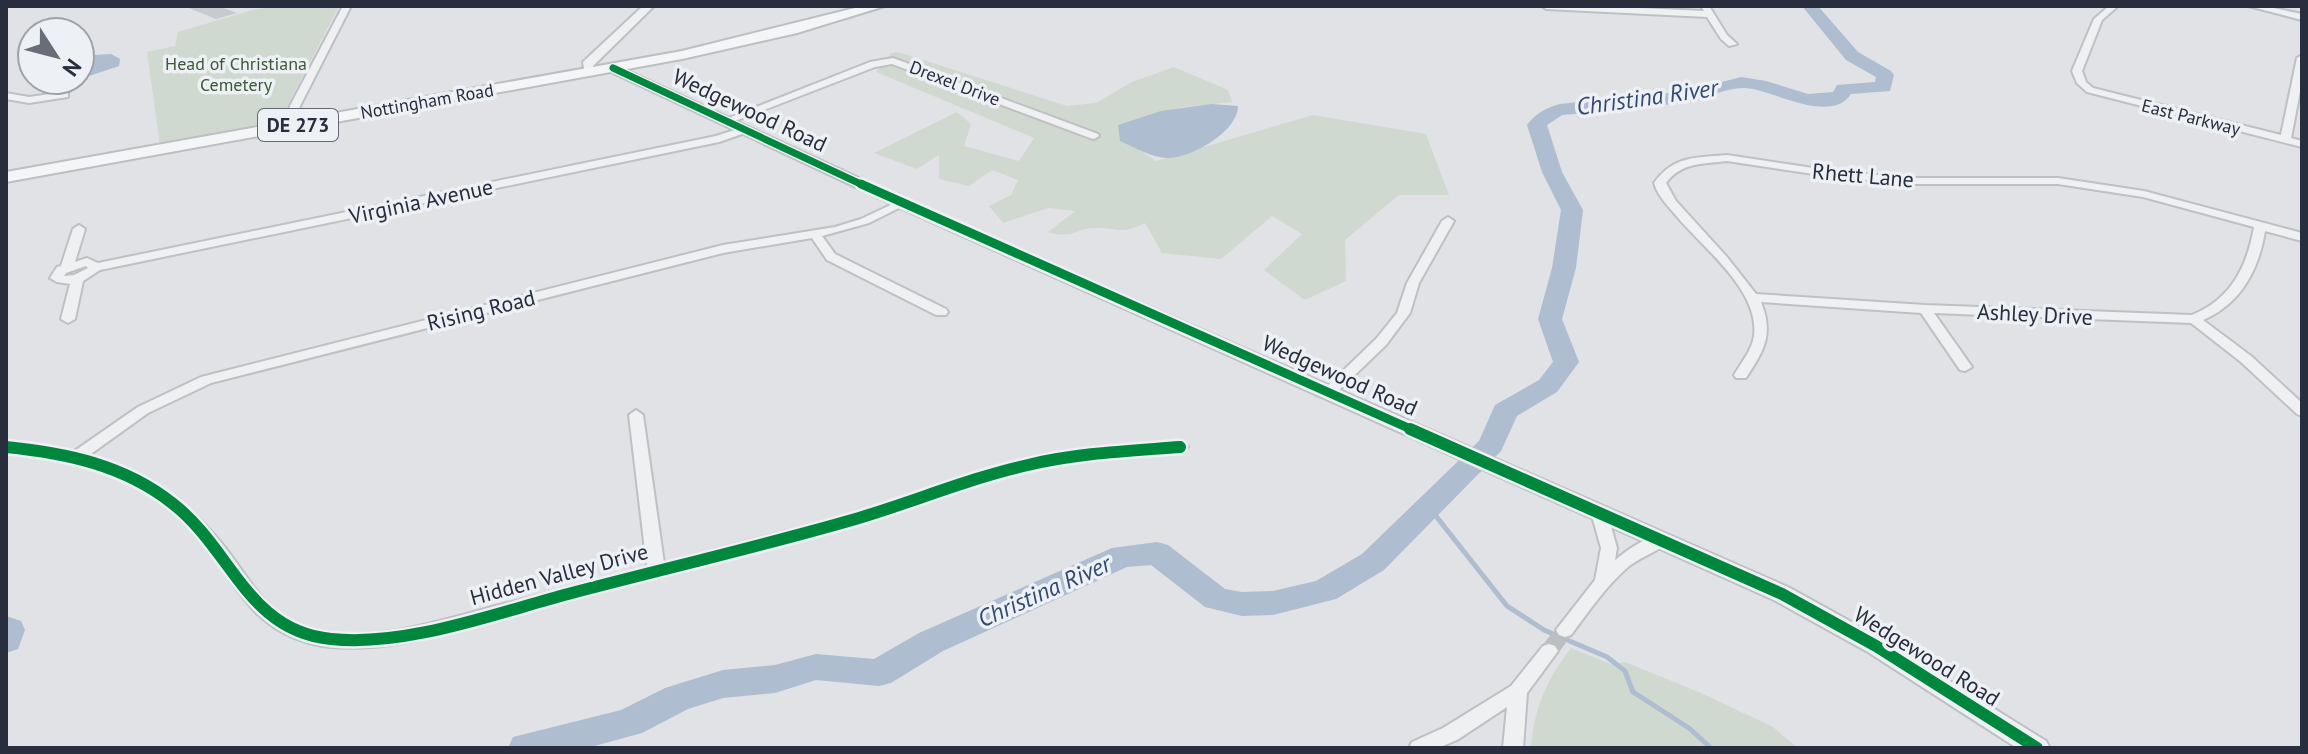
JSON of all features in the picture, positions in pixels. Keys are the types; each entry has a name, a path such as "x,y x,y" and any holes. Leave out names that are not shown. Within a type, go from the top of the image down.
{"main road":[{"name":"Nottingham Road","path":"6,177 613,68 753,40 878,6"}],"street":[{"path":"289,126 298,99 347,6"},
{"path":"589,72 587,65 648,6"},
{"path":"1546,6 1707,10 1732,44"},
{"name":"East Parkway","path":"2114,6 2098,19 2087,39 2077,71 2082,83 2102,94 2302,144"},
{"path":"2252,6 2302,17"},
{"path":"2285,140 2302,58"},
{"name":"Drexel Drive","path":"726,121 873,64 893,61 1094,136"},
{"name":"Wedgewood Road","path":"613,68 901,203 1782,594 1851,632 2037,748"},
{"path":"6,96 29,100 58,96"},
{"name":"Virginia Avenue","path":"77,279 96,267 719,139 744,130"},
{"name":"Rhett Lane","path":"1741,375 1761,337 1762,319 1753,298 1668,200 1660,183 1676,167 1698,159 1727,158 1906,181 2058,181 2144,194 2302,237"},
{"name":"Rising Road","path":"77,456 143,410 206,380 710,252 815,234 865,221 901,203"},
{"path":"1329,392 1381,342 1403,313 1413,283 1448,221"},
{"name":"Ashley Drive","path":"1753,298 1925,309 2194,319 2210,314 2232,299 2243,282 2258,245 2260,225"},
{"path":"68,319 77,279 56,278 57,273 67,267 79,229"},
{"path":"815,234 820,246 831,257 941,312"},
{"name":"Virginia Avenue","path":"67,267 87,262 96,267"},
{"path":"1925,309 1965,367"},
{"path":"2194,319 2246,359 2302,411"},
{"path":"636,415 656,569"},
{"name":"Hidden Valley Drive","path":"6,447 77,456 142,482 173,501 198,524 264,611 282,625 311,636 343,640 382,638 430,630 851,520 1026,465 1074,456 1180,447"},
{"path":"1599,512 1609,548 1603,579"},
{"path":"1565,630 1603,579 1646,546 1662,540"},
{"path":"1419,748 1450,734 1518,691 1549,651"},
{"path":"1513,748 1518,691"}],"green space":[{"name":"Head of Christiana Cemetery","path":"339,6 278,124 160,145 147,52 175,46 178,32 256,9"},
{"path":"898,52 1067,106 1096,103 1132,82 1174,67 1228,90 1232,102 1183,107 1121,138 1156,161 1313,115 1426,134 1449,195 1399,195 1345,240 1346,281 1305,300 1264,270 1302,234 1272,216 1221,259 1162,253 1145,223 1125,230 1090,228 1064,235 1048,232 1075,211 1048,208 1003,223 989,206 1011,195 1018,180 992,170 969,186 939,179 939,155 917,169 874,153 957,112 971,124 964,146 1019,161 1034,138 876,72 891,53"},
{"path":"1571,648 1611,664 1625,662 1701,693 1773,727 1798,748 1531,748 1543,695"}],"water":[{"path":"111,54 120,59 119,66 96,74 96,55"},
{"path":"1211,104 1238,106 1236,115 1222,133 1189,153 1162,158 1120,141 1118,125 1161,111"}],"building":[{"path":"184,6 218,6 237,13 216,19"}],"waterway":[{"name":"Christina River","path":"526,748 629,723 677,698 723,684 775,679 816,667 879,673 931,642 1123,556 1157,553 1216,599 1242,604 1273,603 1325,591 1373,562 1491,445 1505,411 1548,386 1566,362 1550,319 1564,268 1572,210 1552,172 1537,125 1547,115 1560,110 1688,96 1741,83 1819,101 1842,95 1843,89 1884,87 1885,75 1852,56 1810,6"},
{"path":"1428,506 1507,606 1544,630 1607,657 1625,671 1633,692 1689,728 1711,748"},
{"name":"Christina River","path":"6,629 9,630 6,640"}],"tunnel":[{"path":"1549,651 1565,630"}],"cycle path":[{"path":"613,68 901,203 1782,594 1876,646 2037,748"},
{"path":"6,447 38,450 97,463 150,487 197,525 254,600 271,617 298,632 335,640 430,630 851,520 1026,465 1074,456 1180,447"}]}
